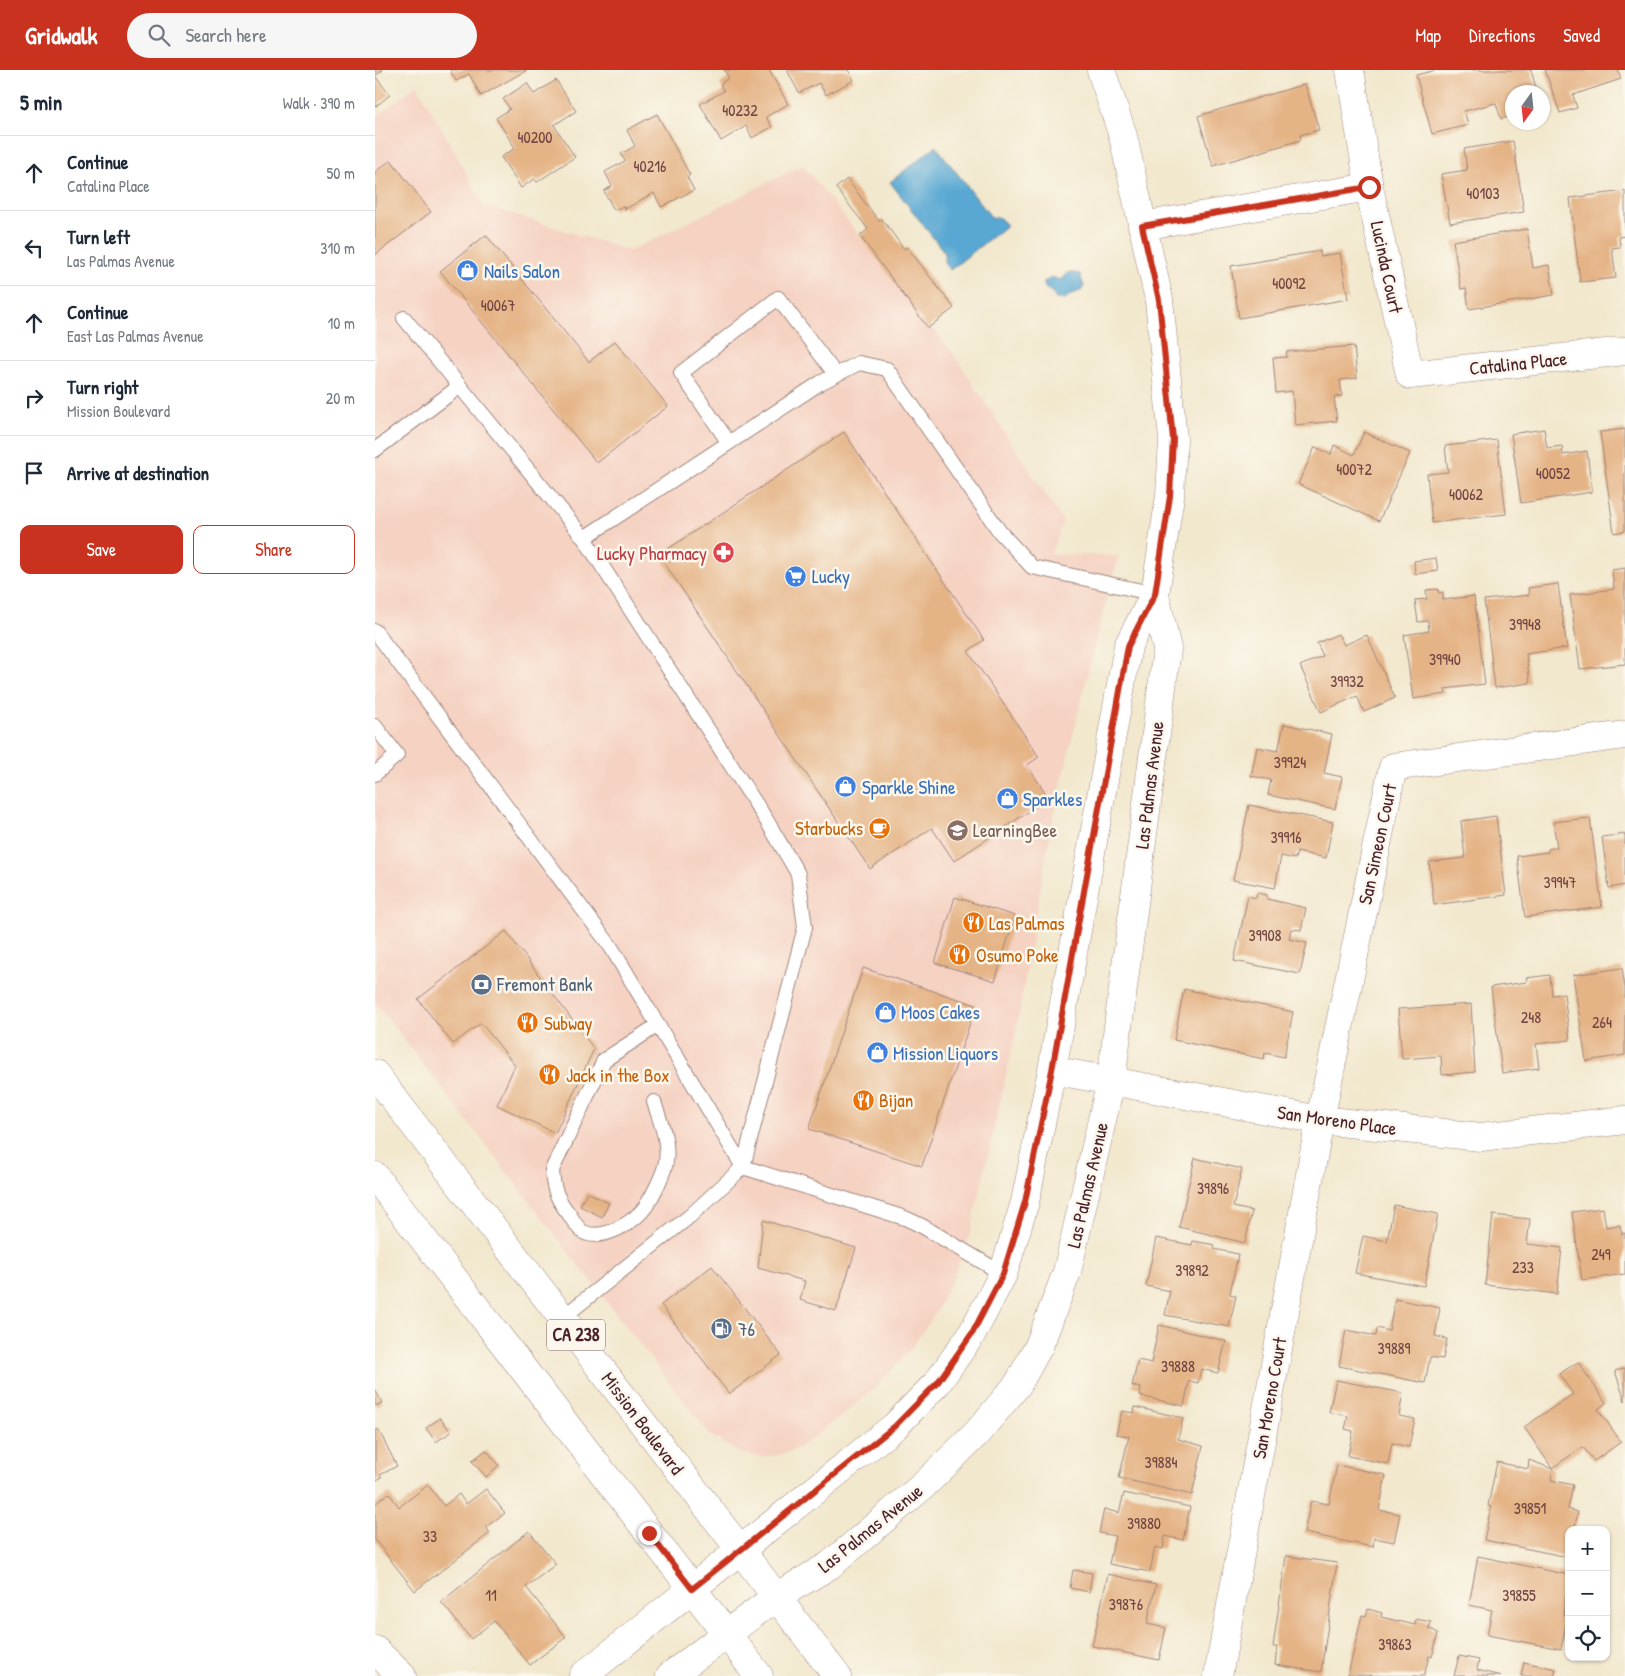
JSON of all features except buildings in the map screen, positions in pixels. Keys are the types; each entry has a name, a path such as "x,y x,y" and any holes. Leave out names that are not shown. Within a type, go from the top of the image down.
{"street":[{"name":"Las Palmas Avenue","path":"583,1676 895,1426 938,1382 973,1332 1003,1274 1025,1202 1052,1070 1128,646 1155,594 1170,496 1173,439 1159,300 1123,136 1101,70"},
{"name":"Lucinda Court","path":"1350,70 1369,187 1410,375"},
{"path":"1142,226 1369,187"},
{"name":"Catalina Place","path":"1410,375 1625,351"},
{"name":"Las Palmas Avenue","path":"670,1676 776,1597 830,1565 925,1484 977,1433 1018,1384 1039,1346 1067,1272 1111,1081 1167,649 1155,594"},
{"name":"San Simeon Court","path":"1320,1120 1393,768 1625,735"},
{"name":"San Moreno Place","path":"1052,1070 1320,1120 1481,1137 1625,1120"},
{"name":"Mission Boulevard","path":"375,1074 837,1676"},
{"name":"San Moreno Court","path":"1218,1676 1320,1120"},
{"path":"375,1176 759,1676"},
{"path":"375,1650 402,1676"}],"lane":[{"path":"729,443 681,373 778,298 836,375"},
{"path":"404,318 584,538 752,797 798,874 805,927 743,1167 690,1216 562,1318"},
{"path":"584,538 729,443 836,375 859,363 887,370 1000,532 1032,567 1155,594"},
{"path":"375,450 460,386"},
{"path":"375,631 611,947 743,1167 890,1212 922,1226 1003,1274"},
{"path":"375,726 397,755 375,774"},
{"path":"654,1102 667,1145 666,1163 645,1207 624,1225 607,1234 594,1236 582,1231 557,1199 553,1187 552,1170 604,1060 658,1025"}],"shaded area":[{"path":"417,85 484,205 630,251 803,165 954,355 1063,521 1051,554 1119,556 1101,619 1052,823 1015,1036 971,1231 953,1278 937,1310 912,1348 872,1391 800,1447 783,1454 764,1457 743,1455 710,1435 375,1002 375,118"}],"water":[{"path":"936,146 991,217 1000,218 1007,225 950,270 944,263 945,253 890,182"},
{"path":"1068,272 1080,274 1084,286 1081,291 1071,294 1065,299 1056,299 1052,292 1045,288 1044,282 1051,277 1060,280"}],"place":[{"name":"Nails Salon","path":"468,271"},
{"name":"Lucky Pharmacy","path":"723,553"},
{"name":"Lucky","path":"796,576"},
{"name":"Sparkle Shine","path":"846,787"},
{"name":"Sparkles","path":"1007,799"},
{"name":"Starbucks","path":"879,828"},
{"name":"LearningBee","path":"957,830"},
{"name":"Las Palmas","path":"973,923"},
{"name":"Osumo Poke","path":"960,955"},
{"name":"Fremont Bank","path":"481,984"},
{"name":"Moos Cakes","path":"885,1012"},
{"name":"Subway","path":"528,1023"},
{"name":"Mission Liquors","path":"877,1053"},
{"name":"Jack in the Box","path":"550,1075"},
{"name":"Bijan","path":"863,1100"},
{"name":"76","path":"722,1329"}],"route":[{"path":"649,1533 692,1589 895,1426 938,1382 973,1332 1003,1274 1025,1202 1052,1070 1128,646 1155,594 1170,496 1173,439 1169,384 1159,300 1142,226 1369,187"}]}
